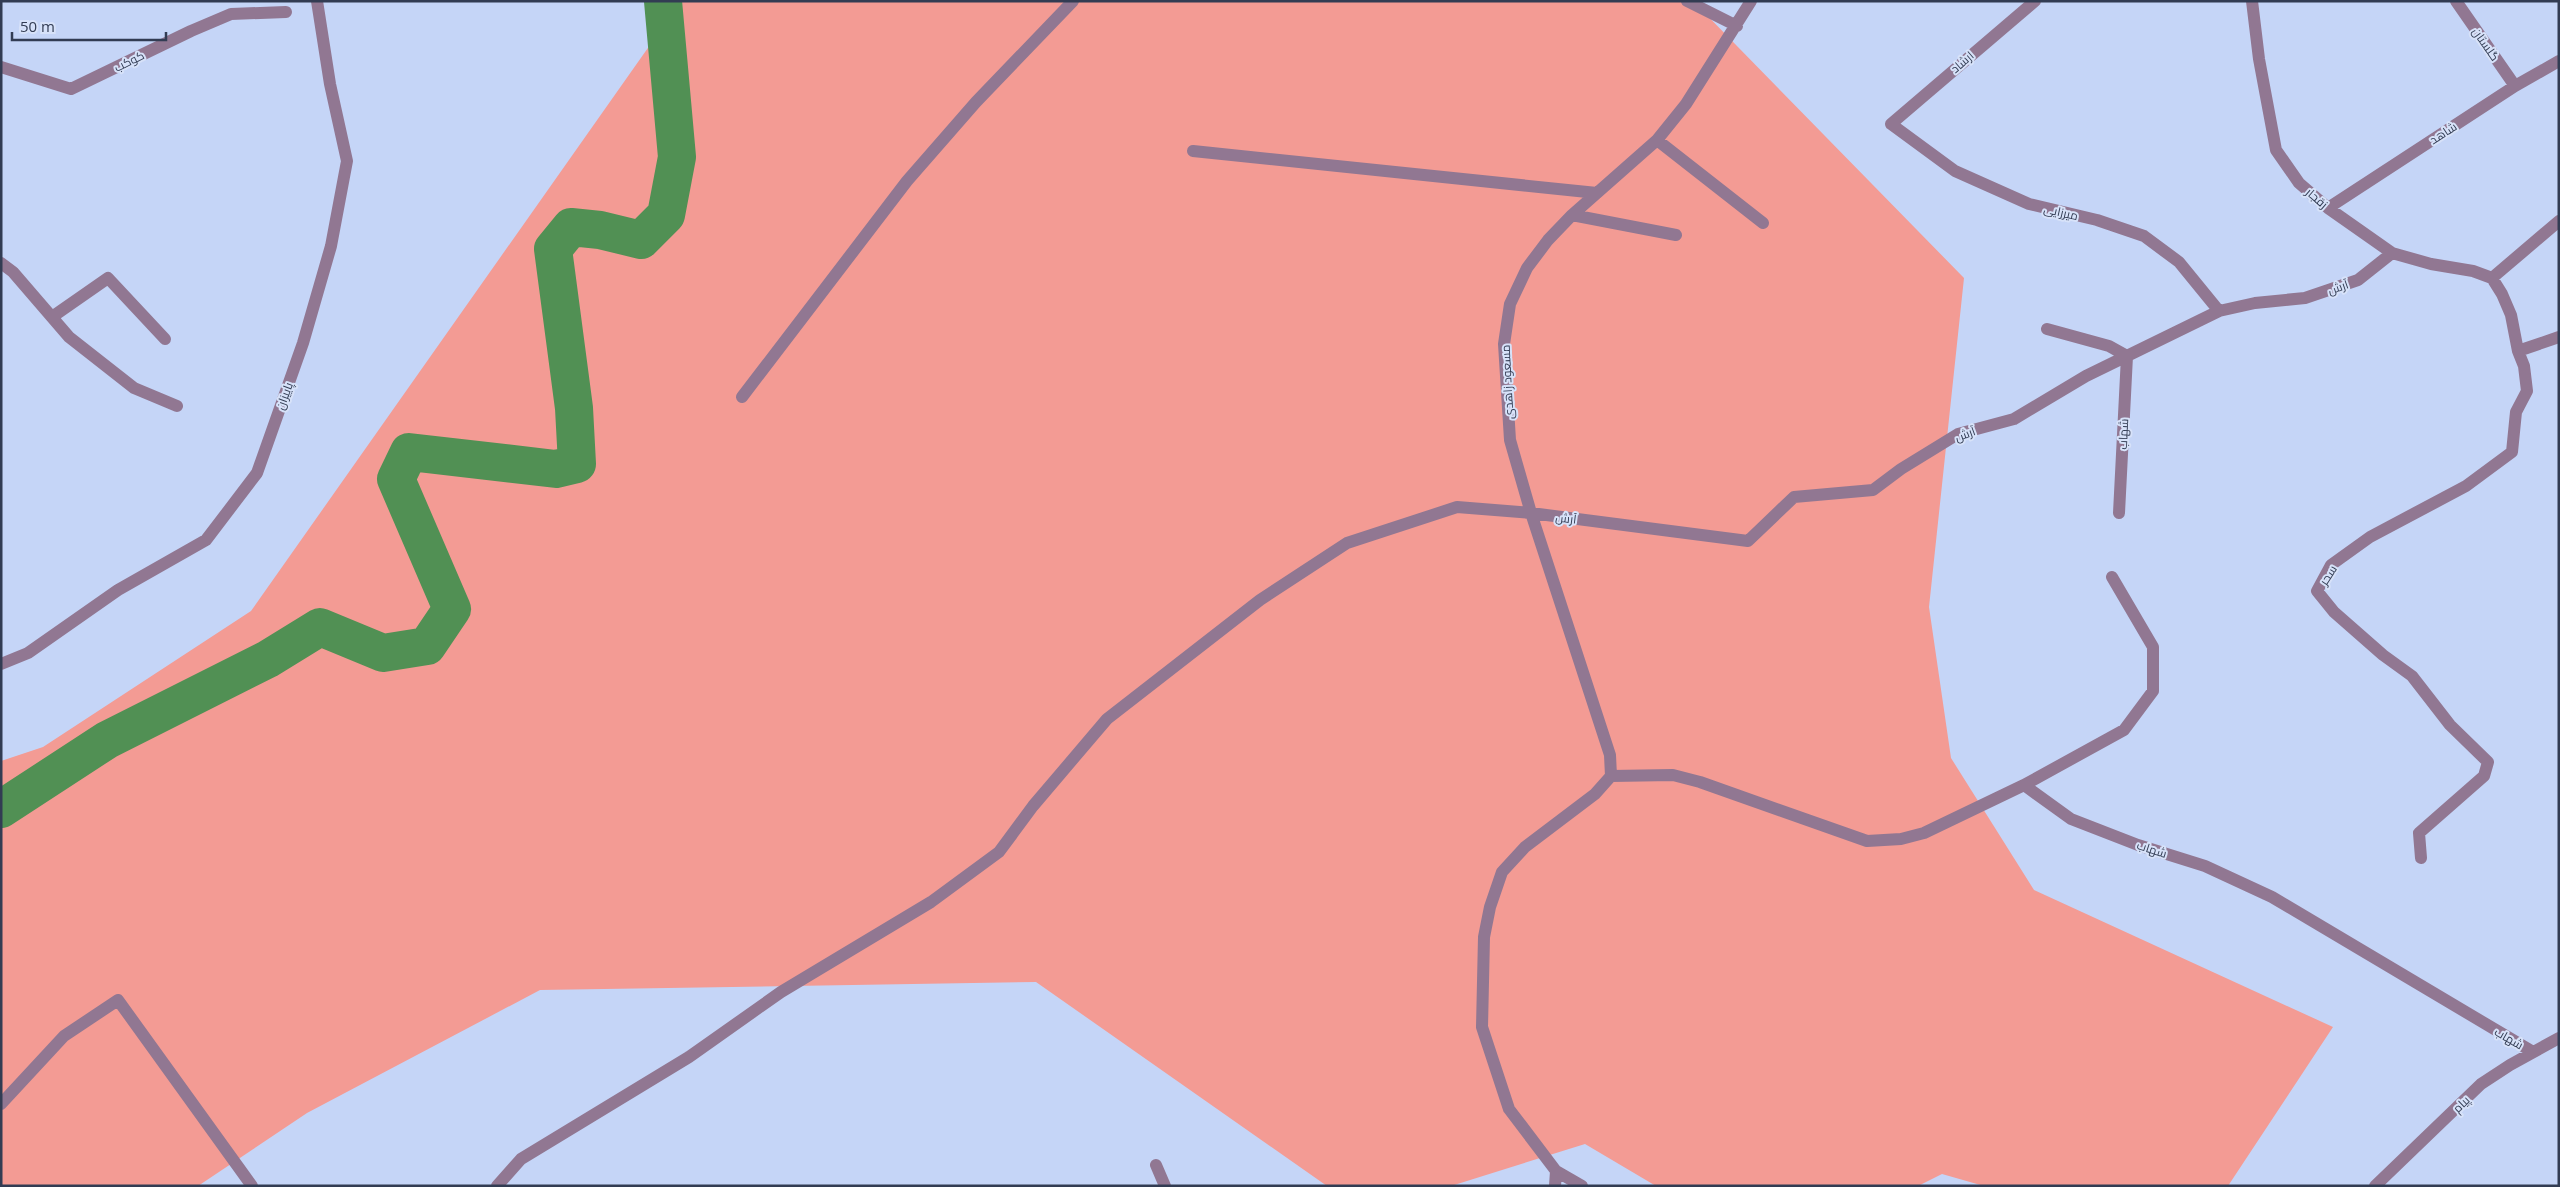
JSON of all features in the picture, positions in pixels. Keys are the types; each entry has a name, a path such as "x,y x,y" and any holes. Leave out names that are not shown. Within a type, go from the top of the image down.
{"street":[{"name":"پاییزان","path":"1,664 28,653 118,590 206,540 256,473 303,343 331,246 346,161 330,84 317,1"},
{"path":"742,397 907,181 976,102 1073,1"},
{"path":"1687,1 1737,26"},
{"name":"مسعود زاهدی","path":"1611,776 1610,755 1531,513 1510,440 1504,344 1510,304 1526,268 1572,215 1657,140 1686,104 1737,26 1751,1"},
{"name":"ارشاد","path":"1891,124 2035,1"},
{"name":"زقجار","path":"2252,1 2259,59 2276,150 2299,183 2328,208 2392,253 2431,264 2473,271 2492,278"},
{"name":"گلستان","path":"2456,1 2515,86"},
{"name":"کوکب","path":"1,67 71,90 191,31 231,14 286,12"},
{"name":"شاهد","path":"2328,208 2515,86 2559,61"},
{"name":"میرزایی","path":"1891,124 1955,171 2029,204 2097,220 2144,236 2179,262 2219,312"},
{"path":"1657,140 1763,223"},
{"path":"1193,151 1597,193"},
{"path":"1572,215 1676,235"},
{"path":"2492,278 2559,221"},
{"name":"آرش","path":"1531,513 1748,541 1794,497 1872,490 1901,469 1958,434 2014,419 2086,376 2219,312 2256,303 2305,298 2358,280 2392,253"},
{"path":"1,263 13,272 69,337 134,388 177,406"},
{"path":"52,317 108,278 165,339"},
{"name":"سحر","path":"2421,858 2418,833 2484,776 2488,762 2450,725 2412,676 2383,655 2341,618 2317,591 2331,565 2370,538 2466,486 2512,452 2516,412 2527,391 2524,366 2518,351 2511,315 2502,294 2492,278"},
{"path":"2047,329 2109,346 2127,356"},
{"path":"2518,351 2559,337"},
{"name":"شهاب","path":"2120,513 2127,356"},
{"path":"497,1186 522,1159 689,1056 781,992 931,902 999,852 1033,806 1107,719 1260,600 1347,543 1457,507 1531,513"},
{"path":"1582,1186 1556,1171 1509,1109 1482,1027 1484,937 1490,907 1502,872 1526,847 1595,794 1611,776 1673,775 1700,782 1867,841 1901,839 1924,833 2024,785 2124,730 2153,691 2153,647 2112,577"},
{"name":"شهاب","path":"2024,785 2071,819 2138,845 2205,866 2272,897 2534,1052"},
{"path":"1,1104 64,1036 118,1000 252,1186"},
{"name":"پیام","path":"2375,1186 2482,1084 2559,1038"},
{"path":"1156,1165 1166,1186"},
{"path":"1555,1186 1556,1171"}],"shaded area":[{"path":"681,1 1693,1 1964,278 1929,607 1951,758 2034,890 2333,1027 2228,1186 1984,1186 1942,1174 1918,1186 1656,1186 1585,1144 1451,1186 1327,1186 1036,982 540,990 307,1113 198,1186 1,1186 1,761 43,747 251,611"}],"waterway":[{"path":"1,809 107,740 268,659 320,627 383,653 427,646 452,609 396,479 409,452 556,469 577,464 574,408 553,249 571,227 600,230 641,240 666,215 677,157 663,1"}]}
